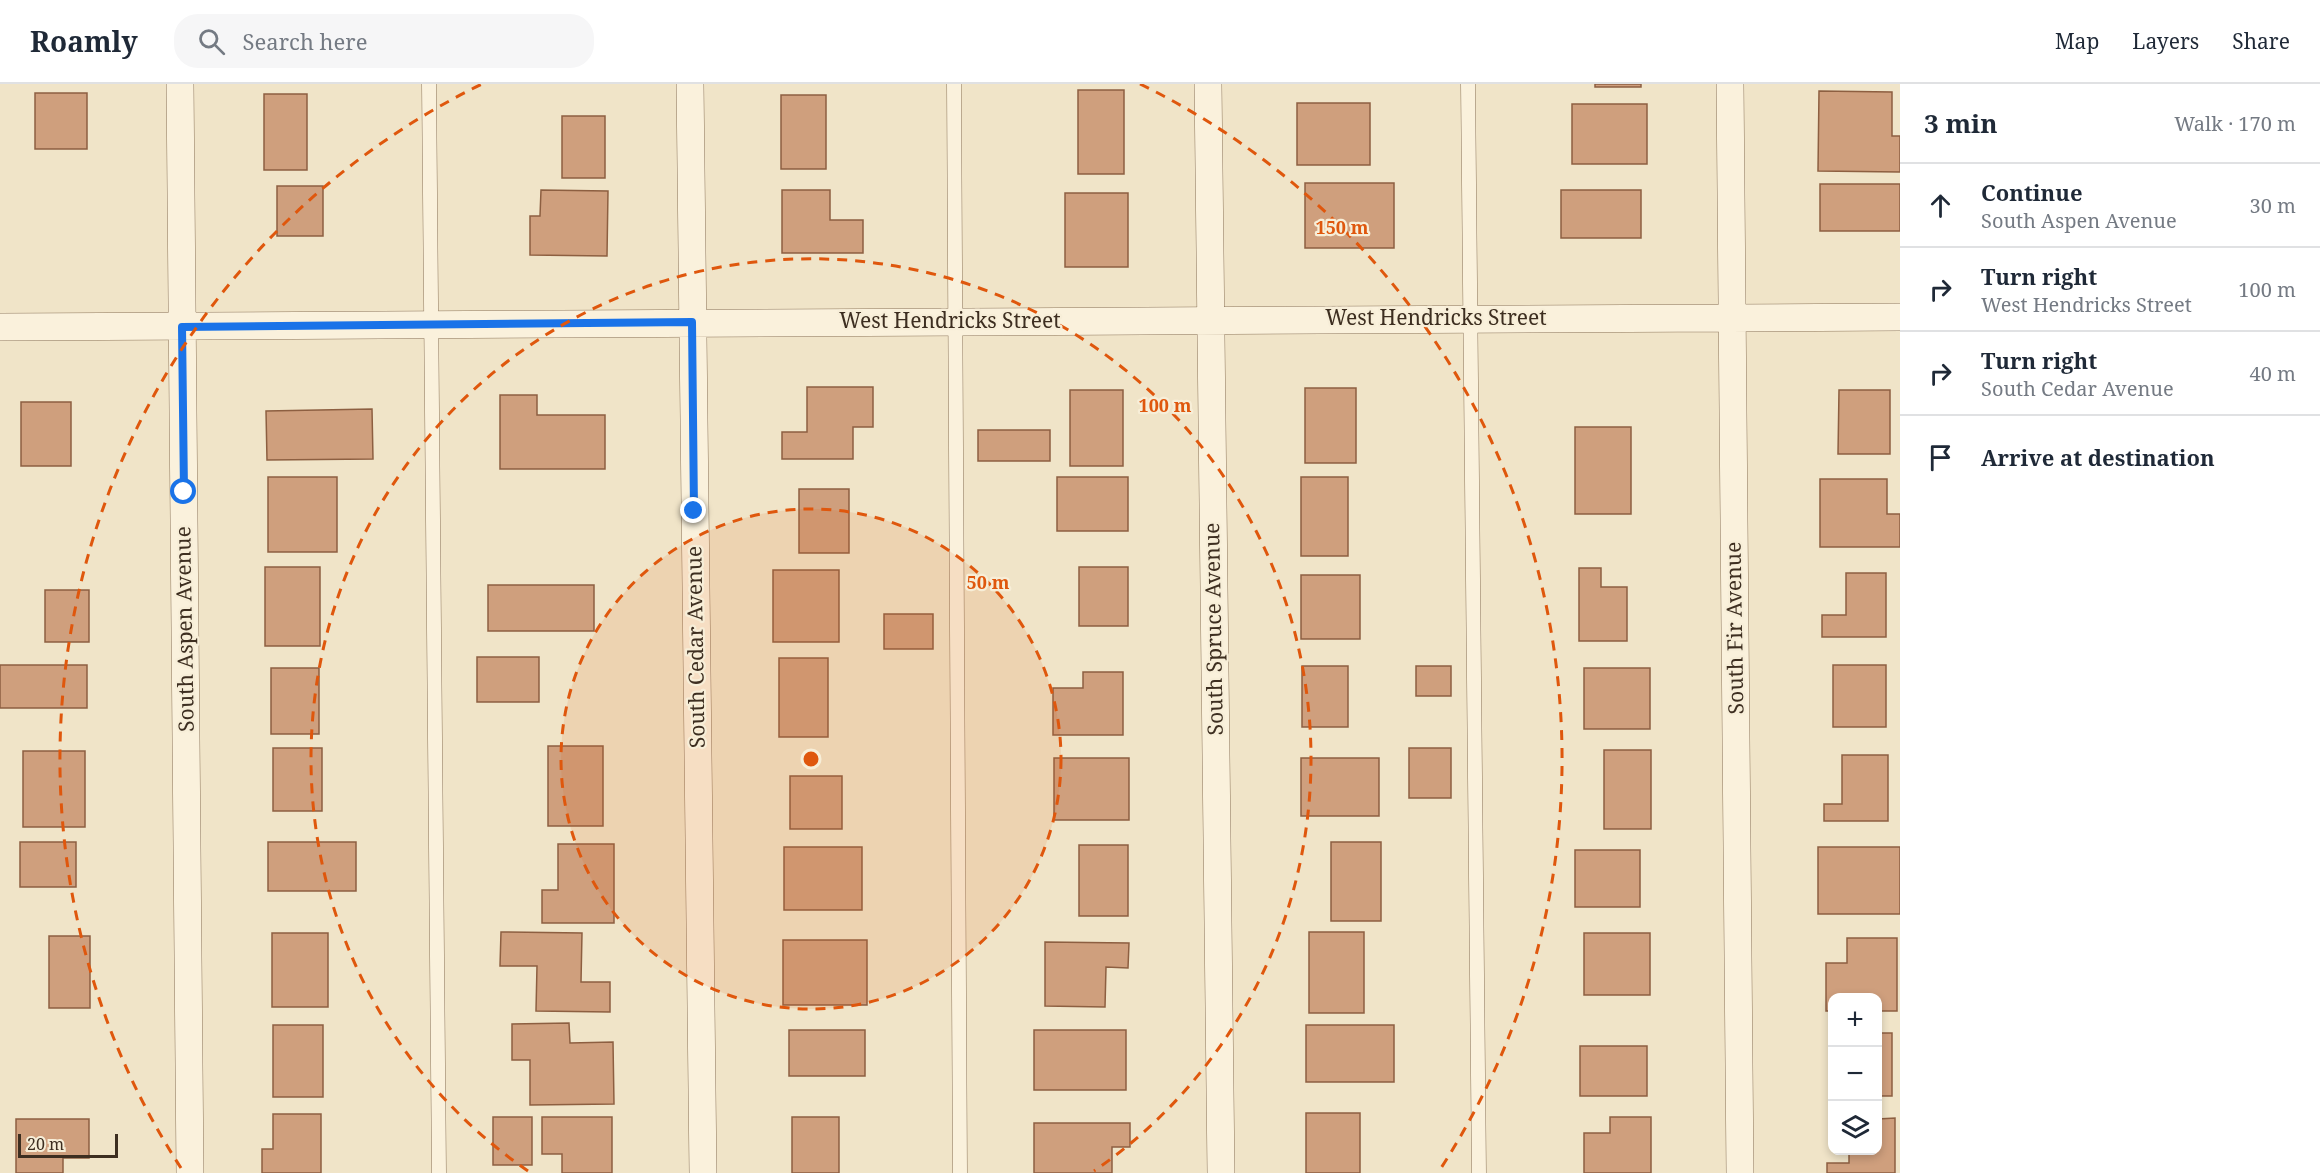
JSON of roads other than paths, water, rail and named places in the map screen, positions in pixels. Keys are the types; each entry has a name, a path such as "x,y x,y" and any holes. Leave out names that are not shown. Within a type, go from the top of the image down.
{"street":[{"name":"South Aspen Avenue","path":"180,84 190,1173"},
{"name":"South Cedar Avenue","path":"690,84 702,1173"},
{"name":"South Spruce Avenue","path":"1208,84 1221,1173"},
{"name":"South Fir Avenue","path":"1730,84 1740,1173"},
{"name":"West Hendricks Street","path":"0,327 1900,317"}],"lane":[{"path":"429,84 439,1173"},
{"path":"954,84 960,1173"},
{"path":"1468,84 1479,1173"}]}
